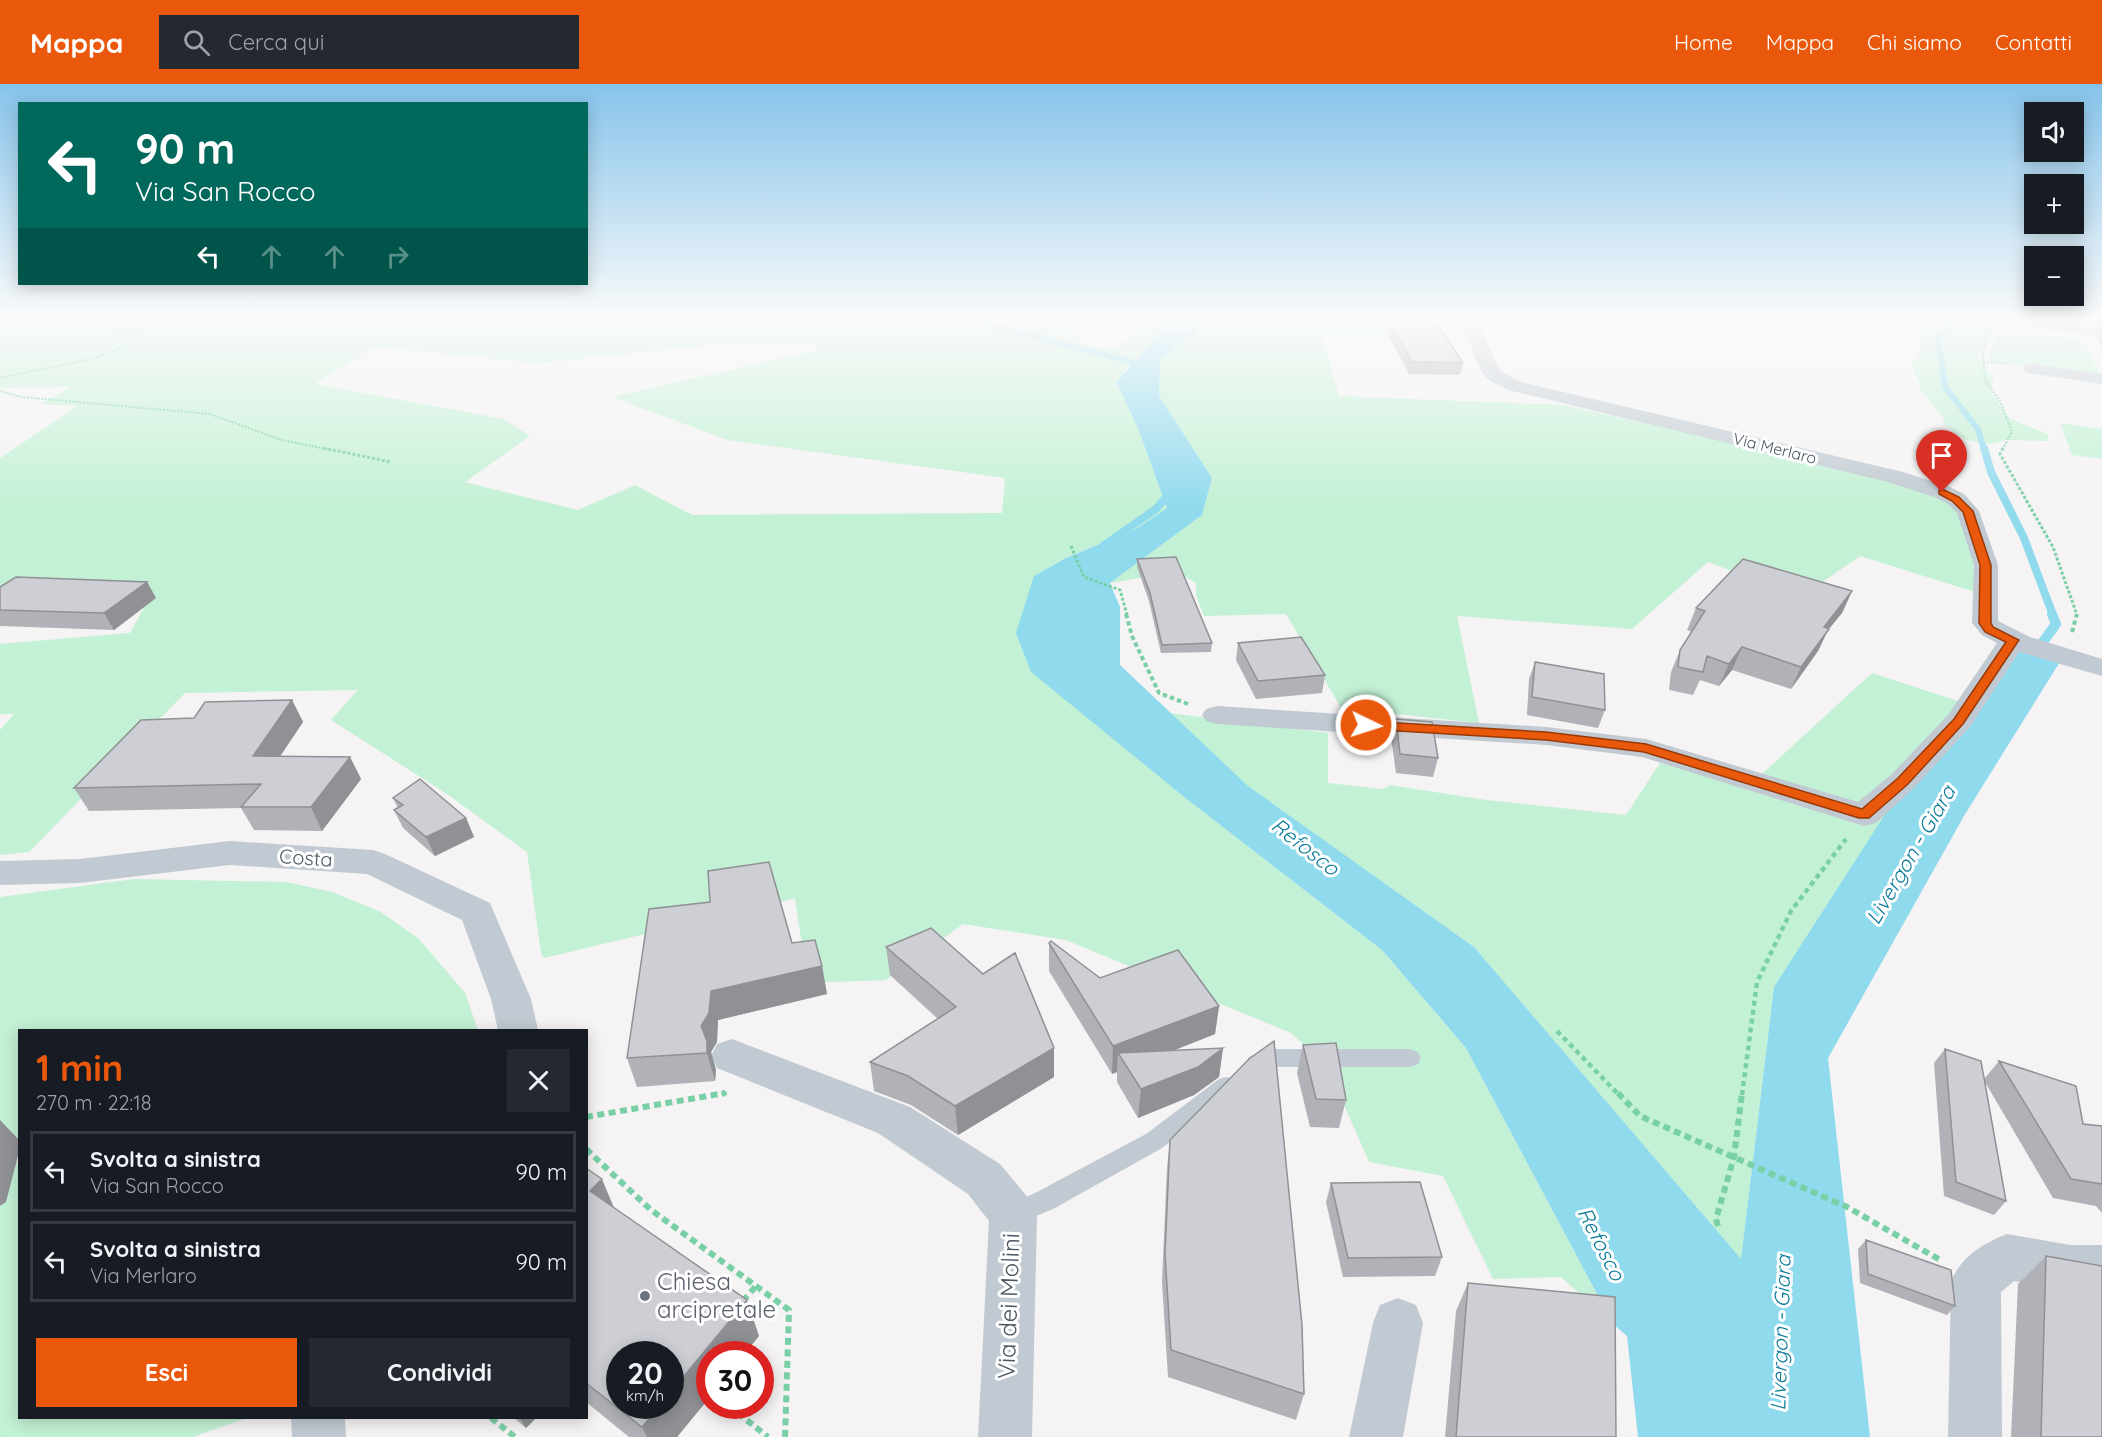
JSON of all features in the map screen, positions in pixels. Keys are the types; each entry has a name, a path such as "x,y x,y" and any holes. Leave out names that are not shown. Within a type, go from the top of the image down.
{"street":[{"name":"Via Merlaro","path":"1508,382 1515,386 1895,477 1942,492 1956,499 1968,511 1986,565 1985,623 1989,630 2013,640"},
{"path":"1217,715 1546,736 1646,748 1864,815 1903,781 1959,721 2013,640 2086,663"},
{"name":"Costa","path":"0,873 80,871 230,853 373,862 477,912 511,999 518,1029"},
{"name":"Via dei Molini","path":"746,1061 894,1120 984,1179 1012,1215 1005,1437"},
{"path":"1975,1437 1976,1281 2007,1257 2070,1268 2102,1269"},
{"path":"1376,1437 1398,1323"},
{"path":"318,1419 319,1437"}],"lane":[{"path":"1012,1215 1046,1200 1154,1141 1264,1058 1410,1058"}],"path":[{"path":"1987,382 2000,401 2012,432 2000,454 2053,547 2077,614 2086,663"},
{"path":"0,391 21,397 210,414 282,440 391,462"},
{"path":"1071,546 1084,577 1120,590 1132,636 1158,693 1217,715"},
{"path":"1718,1226 1716,1219 1734,1157 1757,982 1791,911 1864,815"},
{"path":"1557,1031 1640,1116 1847,1207 1976,1281"},
{"path":"588,1117 722,1095 746,1061"},
{"path":"588,1151 651,1210 789,1310 784,1437"},
{"path":"740,1305 756,1286"},
{"path":"493,1419 515,1437"},
{"path":"745,1419 768,1437"}],"green space":[{"path":"0,382 318,382 315,384 504,419 530,436 465,482 578,510 635,485 692,515 1002,513 1005,478 728,440 612,397 677,382 1117,382 1139,431 1167,508 1136,529 1066,558 1034,576 1188,800 1382,950 1466,1048 1613,1324 1561,1277 1493,1279 1443,1176 1369,1162 1331,1075 1320,1060 1291,1033 1066,940 963,924 886,980 808,983 795,899 793,899 544,958 541,953 527,852 447,794 331,720 358,690 185,693 29,852 0,855 0,730 14,714 0,714 0,644 130,633 151,595 0,607 0,458 78,406 40,404 71,387 0,388"},
{"path":"1159,382 1335,382 1339,396 1563,405 1721,440 1938,495 1949,503 1964,525 1972,552 1975,592 1860,556 1801,597 1708,562 1632,629 1457,616 1479,723 1341,708 1286,614 1204,616 1196,595 1196,583 1177,572 1110,583 1202,515 1212,478 1159,396"},
{"path":"1993,382 1990,391 2010,419 2048,434 2048,441 2006,440 1990,444 1966,440 1944,424 1943,417 1920,389 1920,383"},
{"path":"2060,423 2102,429 2102,459 2072,455"},
{"path":"1872,673 1964,703 1774,987 1741,1260 1474,947 1247,786 1169,713 1328,733 1328,783 1383,789 1390,785 1486,800 1626,815 1660,763 1749,786"},
{"path":"134,879 286,882 332,892 381,912 419,939 465,993 478,1029 18,1029 18,1144 0,1146 0,897"},
{"path":"18,1161 18,1419 244,1419 193,1437 0,1437 0,1180"}],"water":[{"path":"1116,382 1159,382 1159,396 1212,478 1202,515 1110,583 1120,607 1120,665 1248,786 1474,947 1741,1259 1774,987 1884,816 2002,644 2061,660 1964,816 1828,1058 1870,1437 1638,1437 1627,1336 1613,1324 1466,1048 1382,950 1188,800 1031,672 1016,633 1034,576 1066,558 1136,529 1167,508 1139,431"}],"building":[{"path":"1176,557 1212,643 1162,645 1150,593 1137,559"},
{"path":"1743,559 1852,591 1824,627 1829,629 1801,667 1742,647 1729,664 1707,656 1703,672 1678,667 1680,650 1705,611 1696,608"},
{"path":"16,577 147,582 104,613 0,610 0,587"},
{"path":"1301,637 1325,675 1258,681 1238,643"},
{"path":"1535,662 1604,674 1605,710 1532,697"},
{"path":"292,700 253,756 350,757 311,807 241,807 261,784 74,788 141,720 194,718 205,702"},
{"path":"1396,719 1432,722 1438,758 1400,754"},
{"path":"420,779 466,818 426,837 394,810 403,805 393,798"},
{"path":"769,862 792,943 815,940 822,966 711,991 709,1013 701,1026 707,1041 707,1053 627,1058 649,909 710,902 708,871"},
{"path":"931,928 983,974 1015,953 1054,1048 955,1106 908,1076 870,1062 956,1007 886,947"},
{"path":"1051,941 1100,978 1178,950 1219,1006 1113,1046 1049,943"},
{"path":"1274,1041 1302,1325 1304,1394 1171,1350 1165,1254 1170,1140 1249,1059"},
{"path":"1336,1043 1346,1100 1316,1099 1303,1045"},
{"path":"1223,1048 1198,1067 1141,1089 1118,1053"},
{"path":"1945,1049 1981,1061 2006,1201 1956,1182"},
{"path":"1999,1061 2076,1086 2083,1124 2102,1126 2102,1184 2071,1179"},
{"name":"Chiesa arcipretale","path":"588,1169 602,1179 590,1191 747,1300 713,1341 696,1341 696,1362 684,1376 684,1341 606,1341 606,1399 588,1385"},
{"path":"1420,1182 1442,1257 1348,1258 1331,1183"},
{"path":"1866,1240 1951,1270 1955,1306 1868,1274"},
{"path":"2046,1256 2102,1266 2102,1437 2041,1437"},
{"path":"1468,1283 1615,1297 1616,1437 1456,1437"},
{"name":"Chiesa arcipretale","path":"632,1419 649,1419 642,1427"}],"waterway":[{"name":"Livergon - Giara","path":"1944,382 1945,387 1978,429 1984,450"},
{"name":"Livergon - Giara","path":"1984,448 1991,472 2024,538 2053,615"},
{"name":"Refosco","path":"1103,546 1156,509 1172,490"},
{"name":"Livergon - Giara","path":"2035,653 2056,624 2052,614"}],"place":[{"name":"Chiesa arcipretale","path":"645,1296"}],"route":[{"path":"1366,725 1546,736 1646,748 1864,815 1903,781 1959,721 2013,640 1989,630 1985,623 1986,565 1968,511 1956,499 1942,492"}]}
